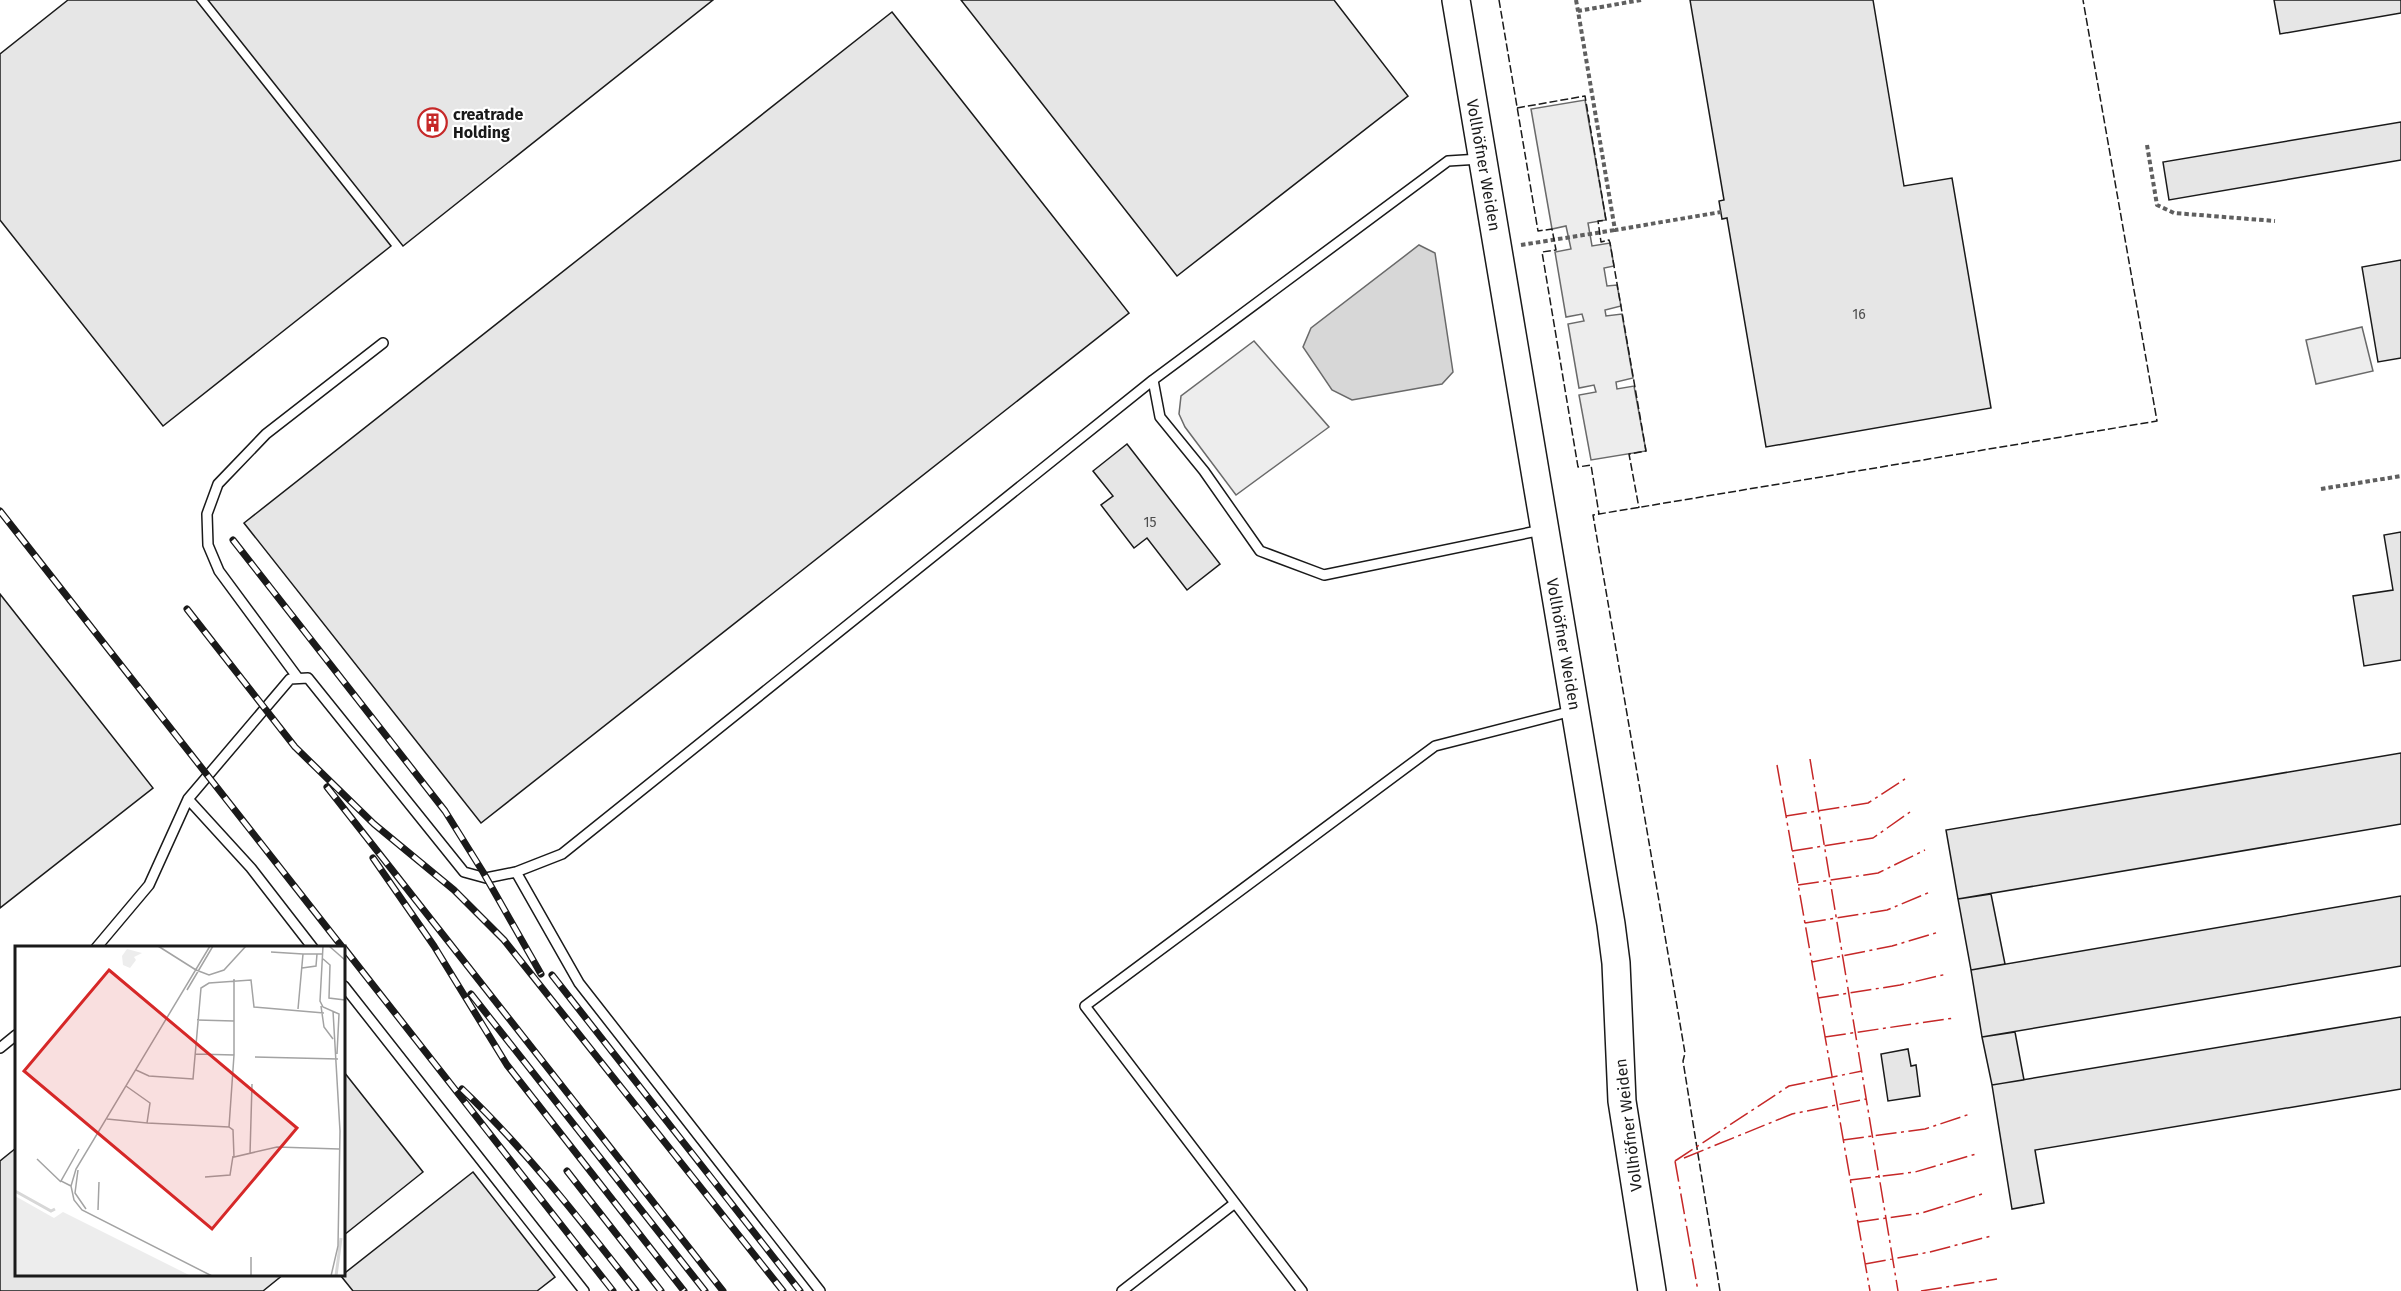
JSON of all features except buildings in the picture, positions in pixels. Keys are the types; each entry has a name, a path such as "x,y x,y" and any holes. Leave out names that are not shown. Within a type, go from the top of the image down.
{"main road":[{"name":"Vollhöfner Weiden","path":"1456,0 1611,924 1616,963 1622,1101 1652,1291"}],"lane":[{"path":"98,946 149,885 189,799 290,679 308,678 464,872 486,878 516,872 562,854 1153,380 1448,161 1483,159"},
{"path":"298,678 219,572 208,545 207,514 218,484 266,434 383,343"},
{"path":"1153,380 1160,417 1204,471 1260,551 1324,574 1545,530"},
{"path":"1302,1291 1085,1006 1435,746 1576,710"},
{"path":"189,799 250,868 311,946"},
{"path":"516,872 579,983 820,1291"},
{"path":"345,987 584,1291"},
{"path":"0,1048 15,1036"},
{"path":"1122,1291 1235,1203"}],"path":[{"path":"1576,0 1615,230"},
{"path":"1578,11 1641,0"},
{"path":"2147,145 2157,205 2174,213 2275,221"},
{"path":"1498,249 1721,212"},
{"path":"2321,489 2401,476"}],"shaded area":[{"path":"1585,100 1606,220 1588,223 1592,246 1610,243 1614,266 1604,268 1607,286 1617,285 1621,306 1605,310 1606,316 1622,314 1633,378 1616,382 1617,389 1634,386 1646,451 1591,460 1579,395 1596,392 1594,385 1579,388 1568,324 1584,321 1582,314 1566,317 1555,252 1571,249 1566,226 1552,229 1531,109"},
{"path":"1419,245 1435,253 1453,372 1442,384 1352,400 1332,390 1303,347 1311,328"},
{"path":"2362,327 2373,371 2316,384 2306,340"},
{"path":"1254,341 1329,427 1236,495 1185,427 1179,414 1181,396"}],"railway":[{"path":"0,511 341,946"},
{"path":"233,540 445,811 541,974"},
{"path":"187,609 295,747 374,824 454,890 504,940 783,1291"},
{"path":"327,787 723,1291"},
{"path":"373,858 434,946 507,1065 684,1291"},
{"path":"345,949 613,1291"},
{"path":"552,975 800,1291"},
{"path":"471,994 705,1291"},
{"path":"462,1089 531,1162 636,1291"},
{"path":"567,1171 661,1291"}],"fence":[{"path":"1499,0 1538,231 1552,229 1556,250 1542,252 1578,467 1591,465 1599,514"},
{"path":"1720,1291 1683,1061 1685,1053 1593,515 2157,421 2083,0"},
{"path":"1517,108 1585,96 1606,220 1598,221 1601,242 1609,240 1610,243 1646,451 1629,454 1639,508"}],"power":[{"path":"1810,759 1898,1291"},
{"path":"1777,765 1870,1291"},
{"path":"1786,816 1868,803 1905,779"},
{"path":"1792,851 1873,838 1910,812"},
{"path":"1798,885 1878,873 1925,850"},
{"path":"1805,923 1887,910 1930,892"},
{"path":"1812,962 1892,946 1939,932"},
{"path":"1818,998 1900,985 1947,974"},
{"path":"1825,1037 1954,1018"},
{"path":"1675,1161 1789,1086 1862,1071"},
{"path":"1684,1158 1792,1114 1866,1099"},
{"path":"1843,1140 1925,1129 1970,1114"},
{"path":"1850,1180 1915,1172 1976,1154"},
{"path":"1675,1161 1698,1291"},
{"path":"1858,1222 1922,1213 1982,1194"},
{"path":"1865,1264 1930,1252 1991,1236"},
{"path":"1921,1291 1997,1279"}],"place":[{"name":"creatrade Holding","path":"432,123"}]}
